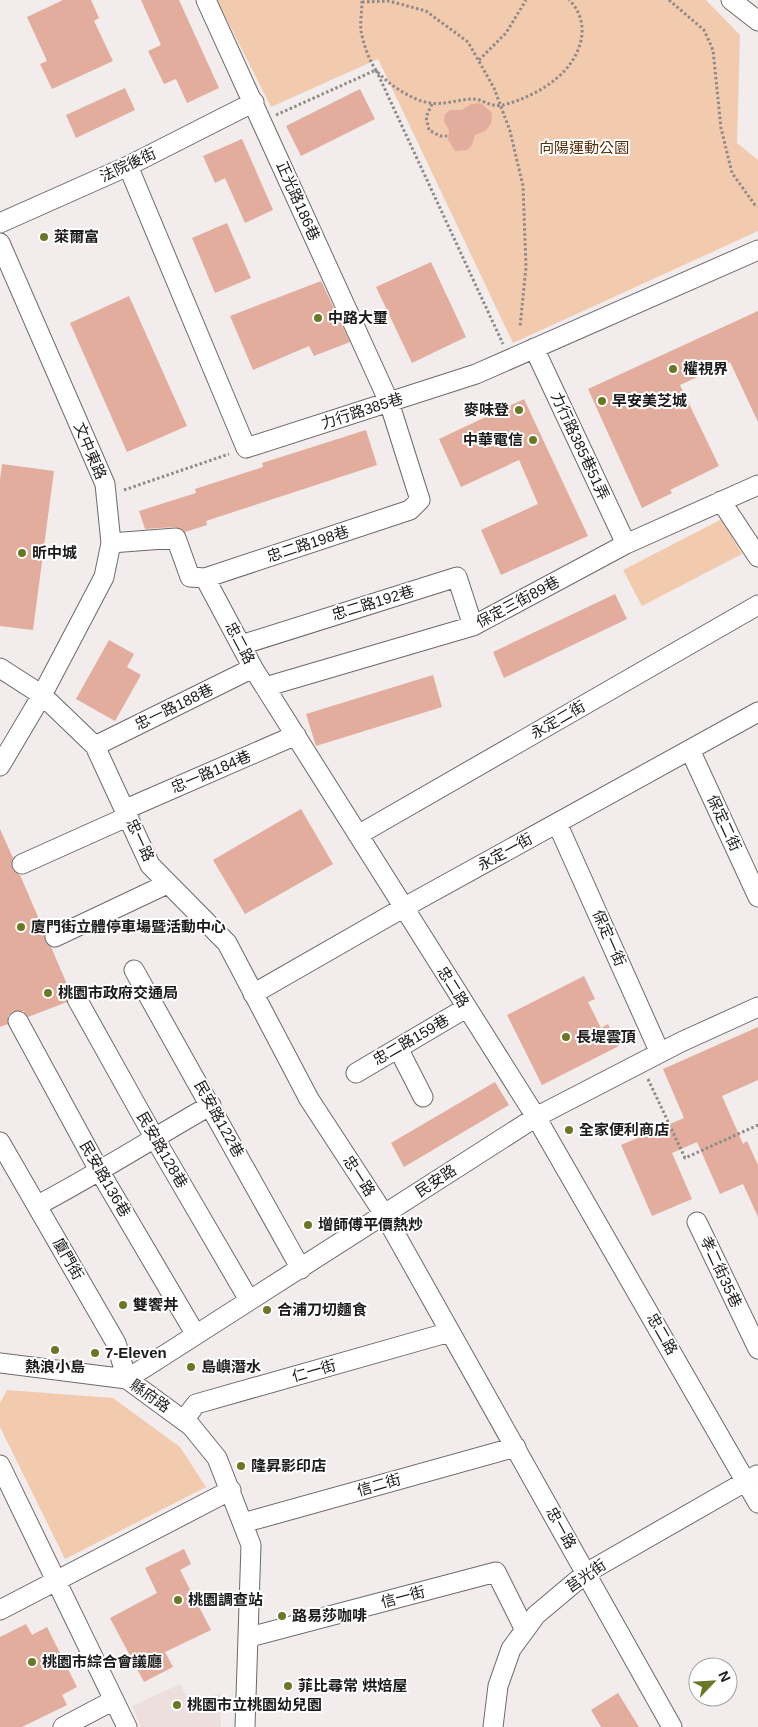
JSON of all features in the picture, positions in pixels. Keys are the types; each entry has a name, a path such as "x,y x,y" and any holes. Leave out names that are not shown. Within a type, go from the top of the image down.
{"street":[{"name":"正光路186巷","path":"206,0 389,402 420,500 410,510"},
{"path":"731,0 758,21"},
{"name":"法院後街","path":"0,223 128,166 254,102"},
{"path":"128,166 246,448"},
{"name":"文中東路","path":"0,244 105,484 111,543 104,577 42,695 0,766"},
{"name":"力行路385巷","path":"246,448 476,374 758,250"},
{"name":"力行路385巷51弄","path":"534,348 626,544"},
{"name":"保定三街89巷","path":"265,687 473,626 626,544 758,485"},
{"path":"721,501 758,557"},
{"name":"忠二路198巷","path":"205,578 410,510"},
{"path":"111,543 176,538 190,576 205,578"},
{"name":"忠二路192巷","path":"241,645 457,577 473,626"},
{"name":"忠二路","path":"205,578 253,668 536,1117 752,1478 758,1503"},
{"name":"永定二街","path":"358,835 758,606"},
{"name":"忠一路","path":"0,668 42,695 95,746 150,865 227,943 309,1099 384,1214 672,1727"},
{"name":"忠一路188巷","path":"95,746 253,668"},
{"name":"永定一街","path":"253,994 403,908 758,712"},
{"name":"忠一路184巷","path":"22,864 127,812 296,735"},
{"name":"保定二街","path":"690,750 758,897"},
{"name":"保定一街","path":"557,823 660,1053"},
{"path":"55,937 167,884"},
{"name":"民安路122巷","path":"134,970 301,1269"},
{"name":"民安路128巷","path":"77,999 154,1137 249,1300"},
{"name":"民安路","path":"127,1379 536,1117 660,1053 758,1007"},
{"name":"忠二路159巷","path":"356,1073 466,1008"},
{"name":"民安路136巷","path":"18,1021 100,1172 196,1335"},
{"path":"398,1048 423,1097"},
{"path":"38,1205 100,1172 154,1137 211,1105"},
{"name":"廈門街","path":"0,1142 116,1343 127,1379"},
{"name":"孝二街35巷","path":"698,1222 758,1349"},
{"name":"仁一街","path":"184,1420 196,1404 450,1332"},
{"name":"縣府路","path":"0,1364 127,1379 184,1420 217,1458 251,1545 250,1637 245,1727"},
{"name":"信二街","path":"243,1523 516,1447"},
{"path":"0,1465 127,1727"},
{"name":"莒光街","path":"493,1727 498,1686 511,1649 524,1628 536,1615 586,1573 752,1478"},
{"path":"0,1610 231,1490"},
{"name":"信一街","path":"250,1637 496,1572 524,1628"},
{"path":"63,1727 114,1700"}],"path":[{"path":"478,60 506,33 526,0"},
{"path":"376,70 403,93 432,104 476,99 489,105 501,106 522,99 556,79 575,60 581,42 583,25 575,6 569,0"},
{"path":"669,0 704,30 713,50 721,128 732,173 755,205 758,206"},
{"path":"510,359 376,70 361,30 362,1 389,1 426,11 468,42 494,88 510,131 522,186 526,267 520,327"},
{"path":"262,122 376,70"},
{"path":"432,104 426,117 429,130 440,136 449,136"},
{"path":"115,493 246,448"},
{"path":"640,1063 685,1158 758,1125"}],"shaded area":[{"name":"桃園市立桃園幼兒園","path":"180,1684 191,1705 220,1693 221,1727 141,1727 132,1706"}],"green space":[{"name":"向陽運動公園","path":"217,0 706,0 740,35 737,143 758,160 758,231 513,343 378,59 271,107"},
{"path":"722,519 742,554 642,606 623,570"},
{"path":"7,1390 113,1398 180,1447 206,1487 65,1559 0,1427 0,1403"}],"building":[{"path":"63,0 91,0 99,18 94,21 113,61 52,89 40,64 47,61 27,17"},
{"path":"141,0 179,0 219,88 187,103 176,79 164,84 148,51 161,45"},
{"path":"125,88 135,110 76,138 66,115"},
{"path":"360,89 375,119 301,156 286,126"},
{"path":"481,103 492,113 491,124 485,131 475,135 472,145 467,150 455,151 448,140 449,130 444,121 445,114 450,110 462,110 471,104"},
{"path":"242,139 273,210 245,223 225,178 215,183 203,156"},
{"path":"227,223 251,278 215,293 192,238"},
{"path":"431,262 466,337 412,363 376,287"},
{"path":"321,281 350,342 314,356 309,346 253,370 230,316"},
{"path":"129,296 187,426 127,452 70,323"},
{"path":"758,311 758,422 730,362 680,385 719,466 670,490 672,493 642,508 588,389"},
{"path":"524,399 588,536 501,575 481,530 538,504 519,460 461,487 439,439"},
{"path":"366,430 377,465 206,521 207,525 185,532 175,527 145,529 139,511 196,493 195,489 263,467 262,463"},
{"name":"昕中城","path":"2,464 54,471 33,630 0,626 0,480"},
{"path":"615,594 627,619 504,678 493,652"},
{"path":"109,640 134,654 127,667 141,675 115,721 76,699"},
{"path":"433,675 442,707 316,746 306,714"},
{"path":"301,809 333,864 245,914 213,860"},
{"name":"廈門街立體停車場暨活動中心","path":"0,829 13,858 12,868 20,875 45,933 45,941 51,947 70,991 67,1002 28,1017 23,1011 13,1011 8,1016 8,1024 0,1027"},
{"name":"長堤雲頂","path":"584,976 595,999 588,1002 601,1028 608,1024 619,1046 542,1085 507,1015"},
{"path":"758,1027 758,1080 722,1096 743,1144 747,1141 758,1165 758,1217 743,1184 720,1194 697,1142 672,1153 692,1199 652,1216 621,1145 684,1118 663,1069"},
{"path":"495,1082 509,1105 404,1167 391,1143"},
{"path":"184,1549 191,1564 180,1570 211,1630 165,1652 173,1667 144,1682 110,1618 157,1593 145,1568"},
{"name":"桃園市綜合會議廳","path":"26,1624 32,1635 47,1627 77,1687 62,1695 67,1705 22,1727 0,1727 0,1637"},
{"path":"618,1693 639,1727 601,1727 591,1710"}],"place":[{"name":"萊爾富","path":"44,237"},
{"name":"中路大璽","path":"318,318"},
{"name":"權視界","path":"673,369"},
{"name":"早安美芝城","path":"602,401"},
{"name":"麥味登","path":"519,410"},
{"name":"中華電信","path":"533,440"},
{"name":"昕中城","path":"22,553"},
{"name":"廈門街立體停車場暨活動中心","path":"21,927"},
{"name":"桃園市政府交通局","path":"48,993"},
{"name":"長堤雲頂","path":"566,1037"},
{"name":"全家便利商店","path":"569,1130"},
{"name":"增師傅平價熱炒","path":"308,1225"},
{"name":"雙饗丼","path":"123,1305"},
{"name":"合浦刀切麵食","path":"267,1310"},
{"name":"熱浪小島","path":"55,1350"},
{"name":"7-Eleven","path":"95,1353"},
{"name":"島嶼潛水","path":"191,1367"},
{"name":"隆昇影印店","path":"241,1466"},
{"name":"桃園調查站","path":"178,1600"},
{"name":"路易莎咖啡","path":"282,1616"},
{"name":"桃園市綜合會議廳","path":"32,1662"},
{"name":"菲比尋常 烘焙屋","path":"288,1686"},
{"name":"桃園市立桃園幼兒園","path":"177,1705"}]}
